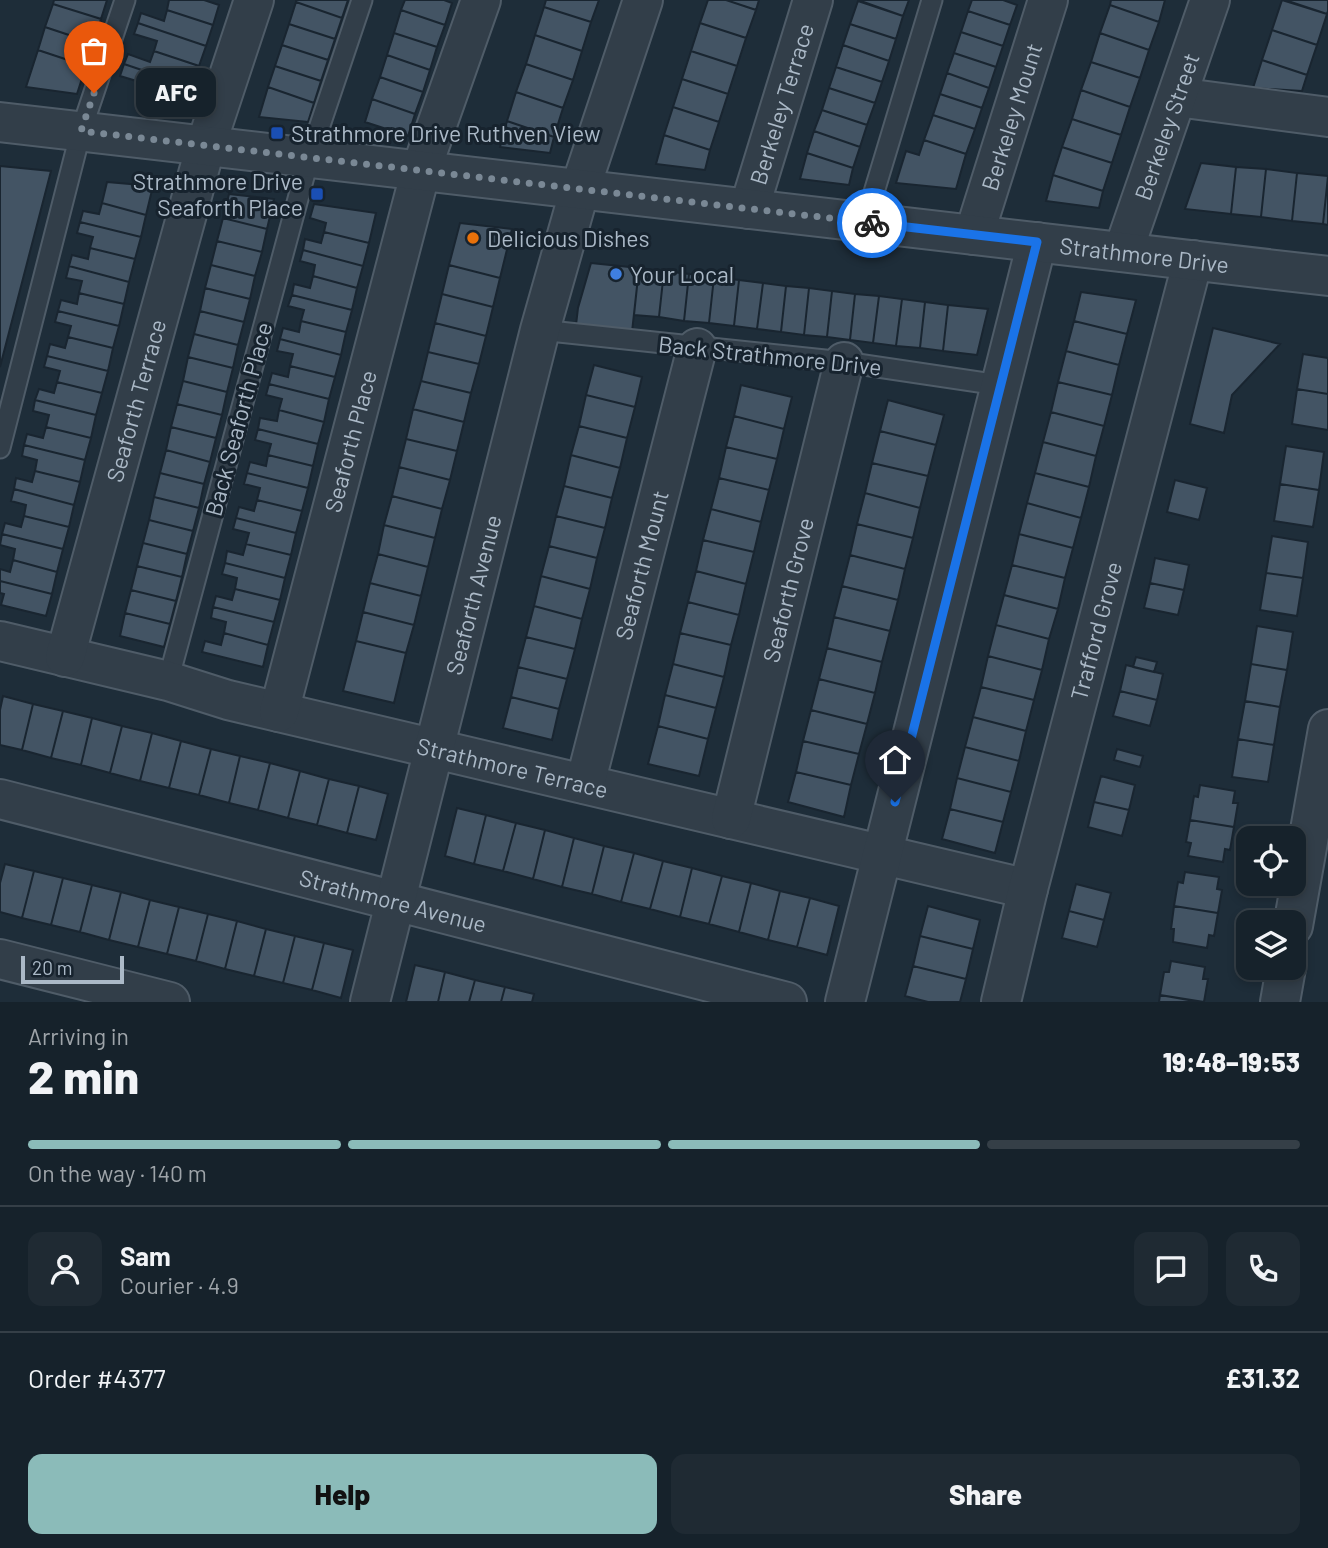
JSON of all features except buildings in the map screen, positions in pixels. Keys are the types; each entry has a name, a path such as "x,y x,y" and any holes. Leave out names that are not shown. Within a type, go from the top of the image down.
{"street":[{"name":"Seaforth Terrace","path":"65,657 206,145 254,0"},
{"name":"Seaforth Place","path":"279,712 421,170 481,0"},
{"name":"Seaforth Avenue","path":"370,1002 540,330 580,189 643,0"},
{"name":"Berkeley Terrace","path":"749,209 813,0"},
{"name":"Berkeley Mount","path":"974,235 1048,0"},
{"name":"Berkeley Street","path":"1123,253 1210,0"},
{"path":"1177,97 1328,117"},
{"name":"Strathmore Drive","path":"0,122 1328,276"},
{"path":"845,1002 1037,242"},
{"name":"Trafford Grove","path":"1001,1002 1028,889 1193,260"},
{"name":"Seaforth Mount","path":"585,784 697,348"},
{"name":"Seaforth Grove","path":"731,819 844,362"},
{"name":"Strathmore Terrace","path":"0,641 168,681 228,700 1028,889"},
{"path":"1298,910 1319,837 1328,729"},
{"name":"Strathmore Avenue","path":"0,799 787,1002"},
{"path":"0,959 100,994 170,1002"},
{"path":"1280,1002 1284,980"}],"lane":[{"path":"0,448 81,131 125,0"},
{"name":"Back Seaforth Place","path":"168,681 309,158 362,0"},
{"path":"865,222 932,0"},
{"name":"Back Strathmore Drive","path":"540,330 844,362 999,385"}],"way so far":[{"path":"94,93 81,131 872,223"}],"place":[{"name":"AFC","path":"94,93"},
{"name":"Strathmore Drive Ruthven View","path":"277,133"},
{"name":"Strathmore Drive Seaforth Place","path":"317,194"},
{"name":"Delicious Dishes","path":"473,238"},
{"name":"Your Local","path":"616,274"}],"route":[{"path":"872,223 1037,242 895,802"}]}
